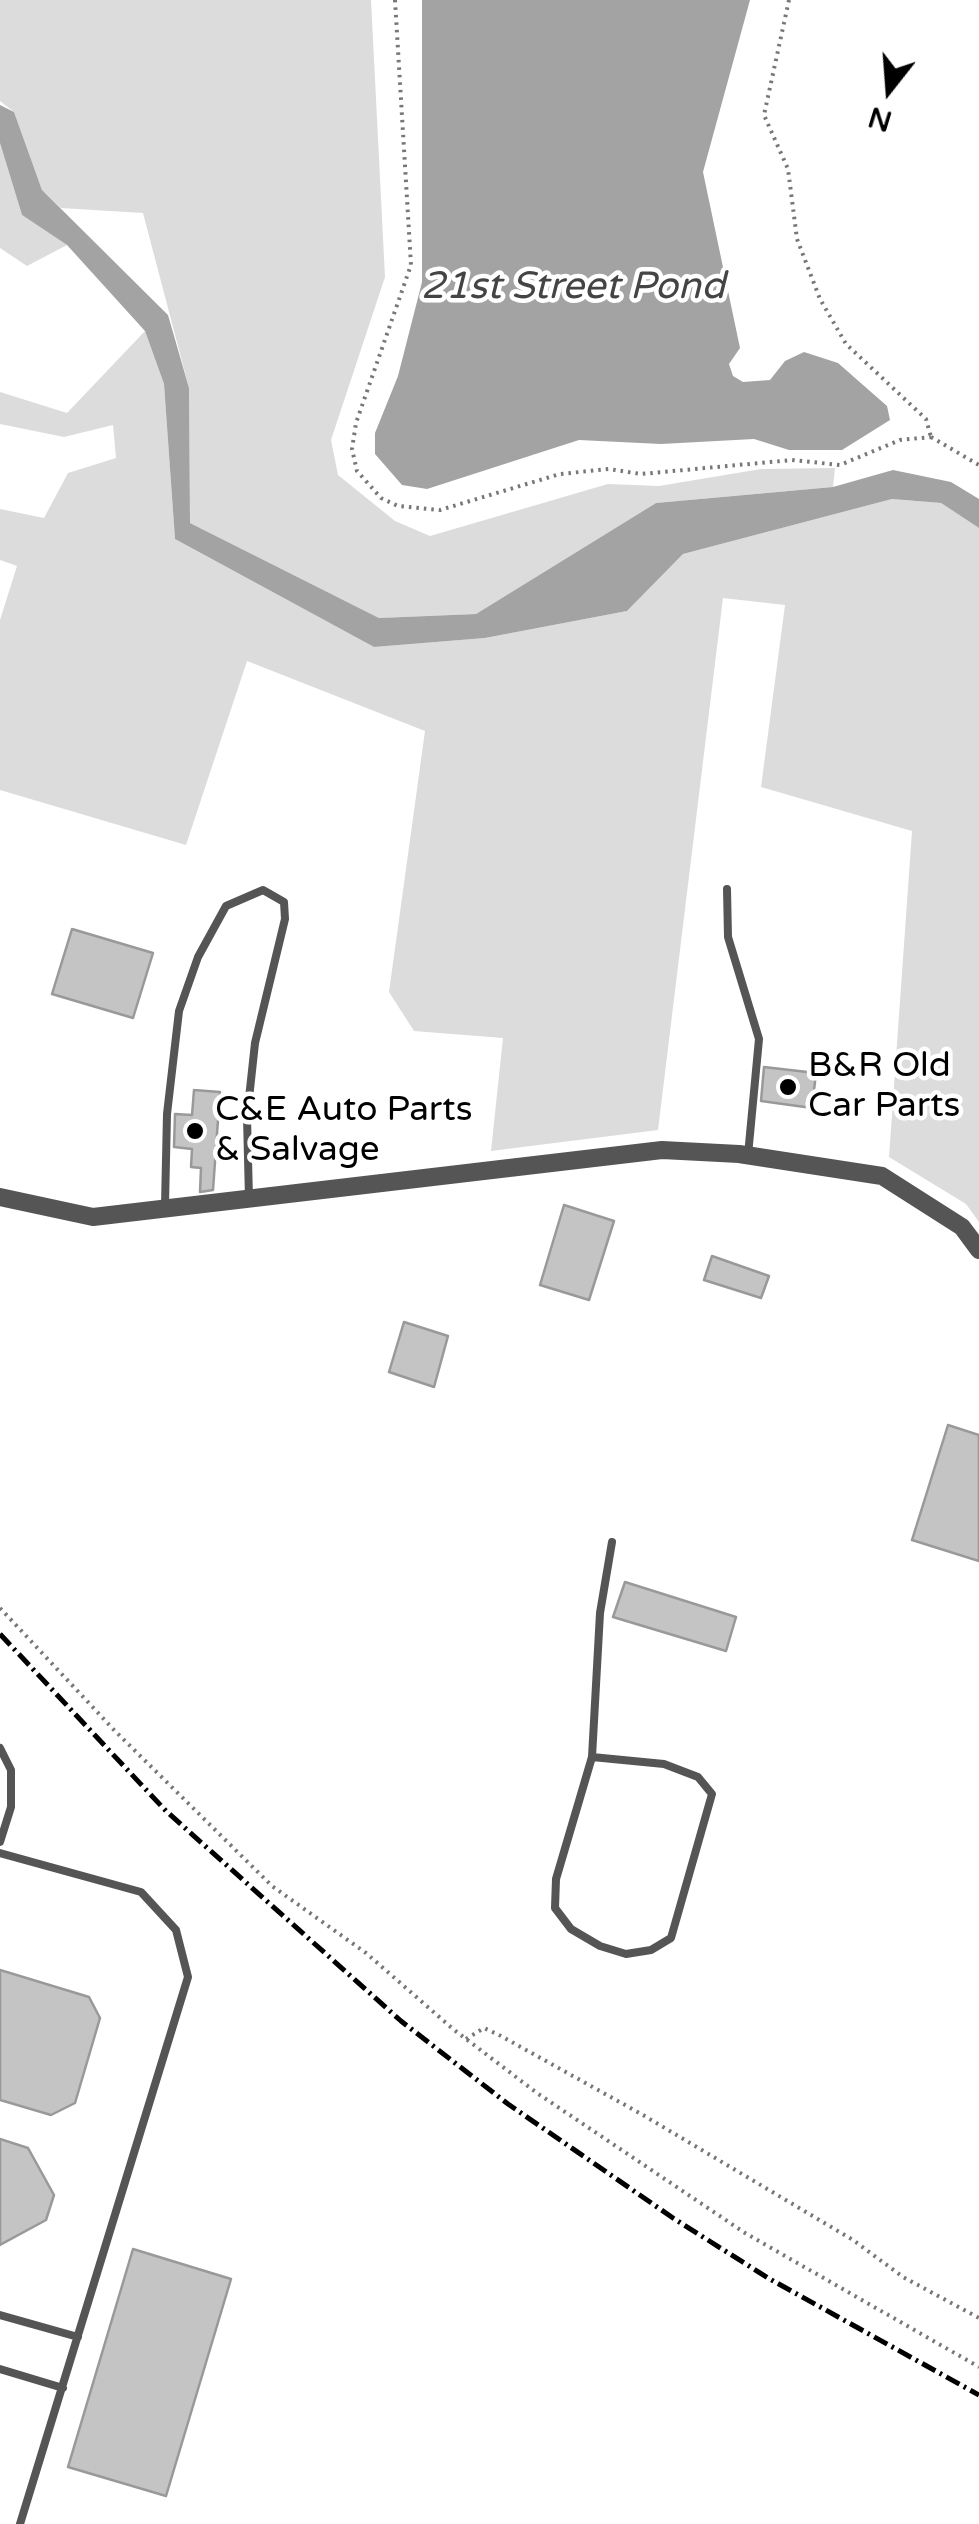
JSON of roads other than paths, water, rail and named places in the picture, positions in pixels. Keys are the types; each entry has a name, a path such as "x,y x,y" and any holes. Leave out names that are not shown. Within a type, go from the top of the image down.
{"street":[{"path":"0,1198 93,1217 662,1150 748,1156 882,1176 962,1227 979,1250"}],"lane":[{"path":"728,889 728,937 759,1038 748,1156"},
{"path":"164,1209 167,1114 179,1011 198,956 226,906 263,890 284,902 286,919 256,1043 246,1117 249,1199"},
{"path":"592,1757 664,1764 698,1778 712,1794 671,1938 651,1950 626,1954 600,1946 571,1929 556,1908 556,1879 592,1757 600,1612 612,1542"},
{"path":"0,1748 10,1770 12,1807 0,1842"},
{"path":"0,1853 141,1892 176,1930 188,1977 20,2524"},
{"path":"0,2315 78,2337"},
{"path":"0,2369 63,2388"}],"water":[{"name":"21st Street Pond","path":"422,0 750,0 703,172 740,348 729,364 733,376 743,382 770,380 785,361 804,352 838,363 887,406 890,420 842,450 789,450 754,439 661,444 579,440 427,489 402,485 375,454 375,433 398,376 422,282"},
{"path":"0,105 14,112 42,190 168,315 189,388 190,523 379,618 476,614 656,503 833,487 893,470 951,482 979,499 979,528 941,503 892,499 683,554 627,611 485,638 374,647 175,539 164,384 145,331 67,245 22,215 0,143"}],"railway":[{"path":"0,1634 166,1811 401,2021 508,2104 673,2218 768,2278 979,2395"}],"place":[{"name":"B&R Old Car Parts","path":"788,1087"},
{"name":"C&E Auto Parts & Salvage","path":"195,1131"}]}
